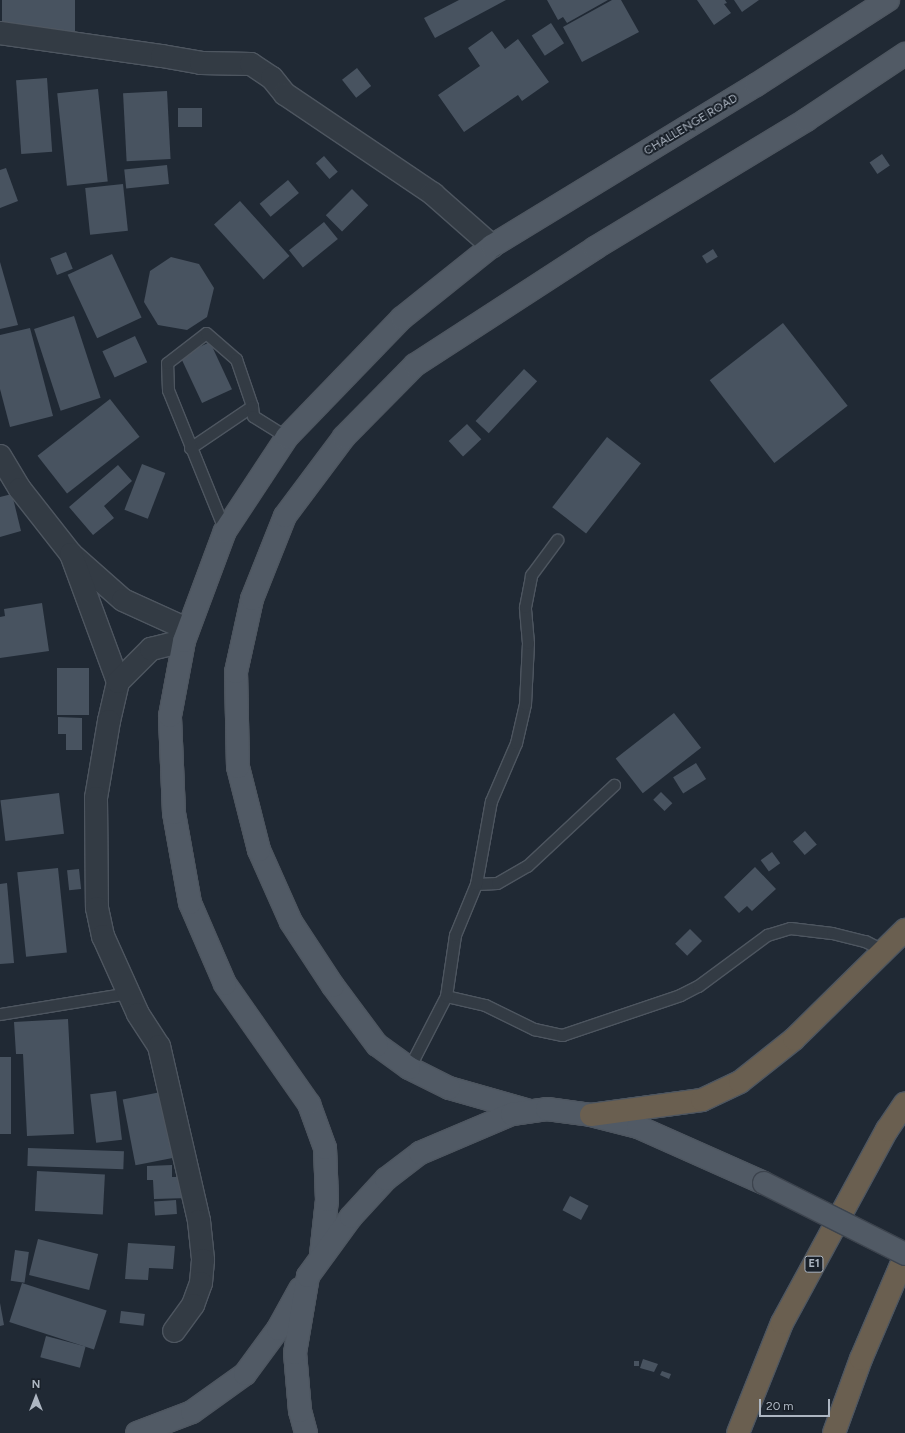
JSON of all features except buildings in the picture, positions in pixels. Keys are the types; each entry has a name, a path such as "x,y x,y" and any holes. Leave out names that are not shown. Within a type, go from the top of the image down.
{"highway":[{"path":"590,1115 702,1100 740,1082 794,1039 905,930"},
{"name":"E1","path":"738,1433 782,1323 887,1130 905,1103"},
{"path":"834,1433 861,1359 905,1255"}],"main road":[{"name":"CHALLENGE ROAD","path":"321,1255 327,1200 325,1148 309,1104 224,984 190,902 174,813 170,716 185,635 225,531 287,437 402,318 492,246 756,85 888,0"},
{"path":"530,1111 449,1088 409,1068 377,1045 333,986 291,922 259,850 238,767 236,672 252,599 284,516 344,437 415,365 595,248 806,120 905,54"},
{"path":"137,1433 192,1412 245,1374 278,1329 321,1255 351,1216 386,1179 420,1153 512,1114 547,1109 590,1115 638,1127 764,1183 905,1255"},
{"path":"306,1433 300,1411 296,1353 308,1276"}],"street":[{"path":"0,33 154,54 201,63 251,64 272,78 285,94 433,194 492,246"},
{"path":"0,456 20,489 71,554 123,600 185,635"},
{"path":"71,554 118,682"},
{"path":"174,1331 193,1305 201,1283 203,1260 200,1221 159,1046 138,1014 103,936 97,908 96,798 109,721 118,682 151,649 185,635"}],"lane":[{"path":"225,531 190,448 168,390 167,363 206,334 236,359 252,406 253,416 287,437"},
{"path":"190,448 252,406"},
{"path":"409,1068 446,996 455,935 476,884 491,801 516,743 525,704 528,643 526,607 529,582 536,565 557,540"},
{"path":"476,884 497,883 527,866 614,785"},
{"path":"446,996 485,1005 534,1029 562,1035 680,995 698,986 767,935 790,928 810,928 832,933 865,941 883,950"},
{"path":"0,1014 128,993"}]}
